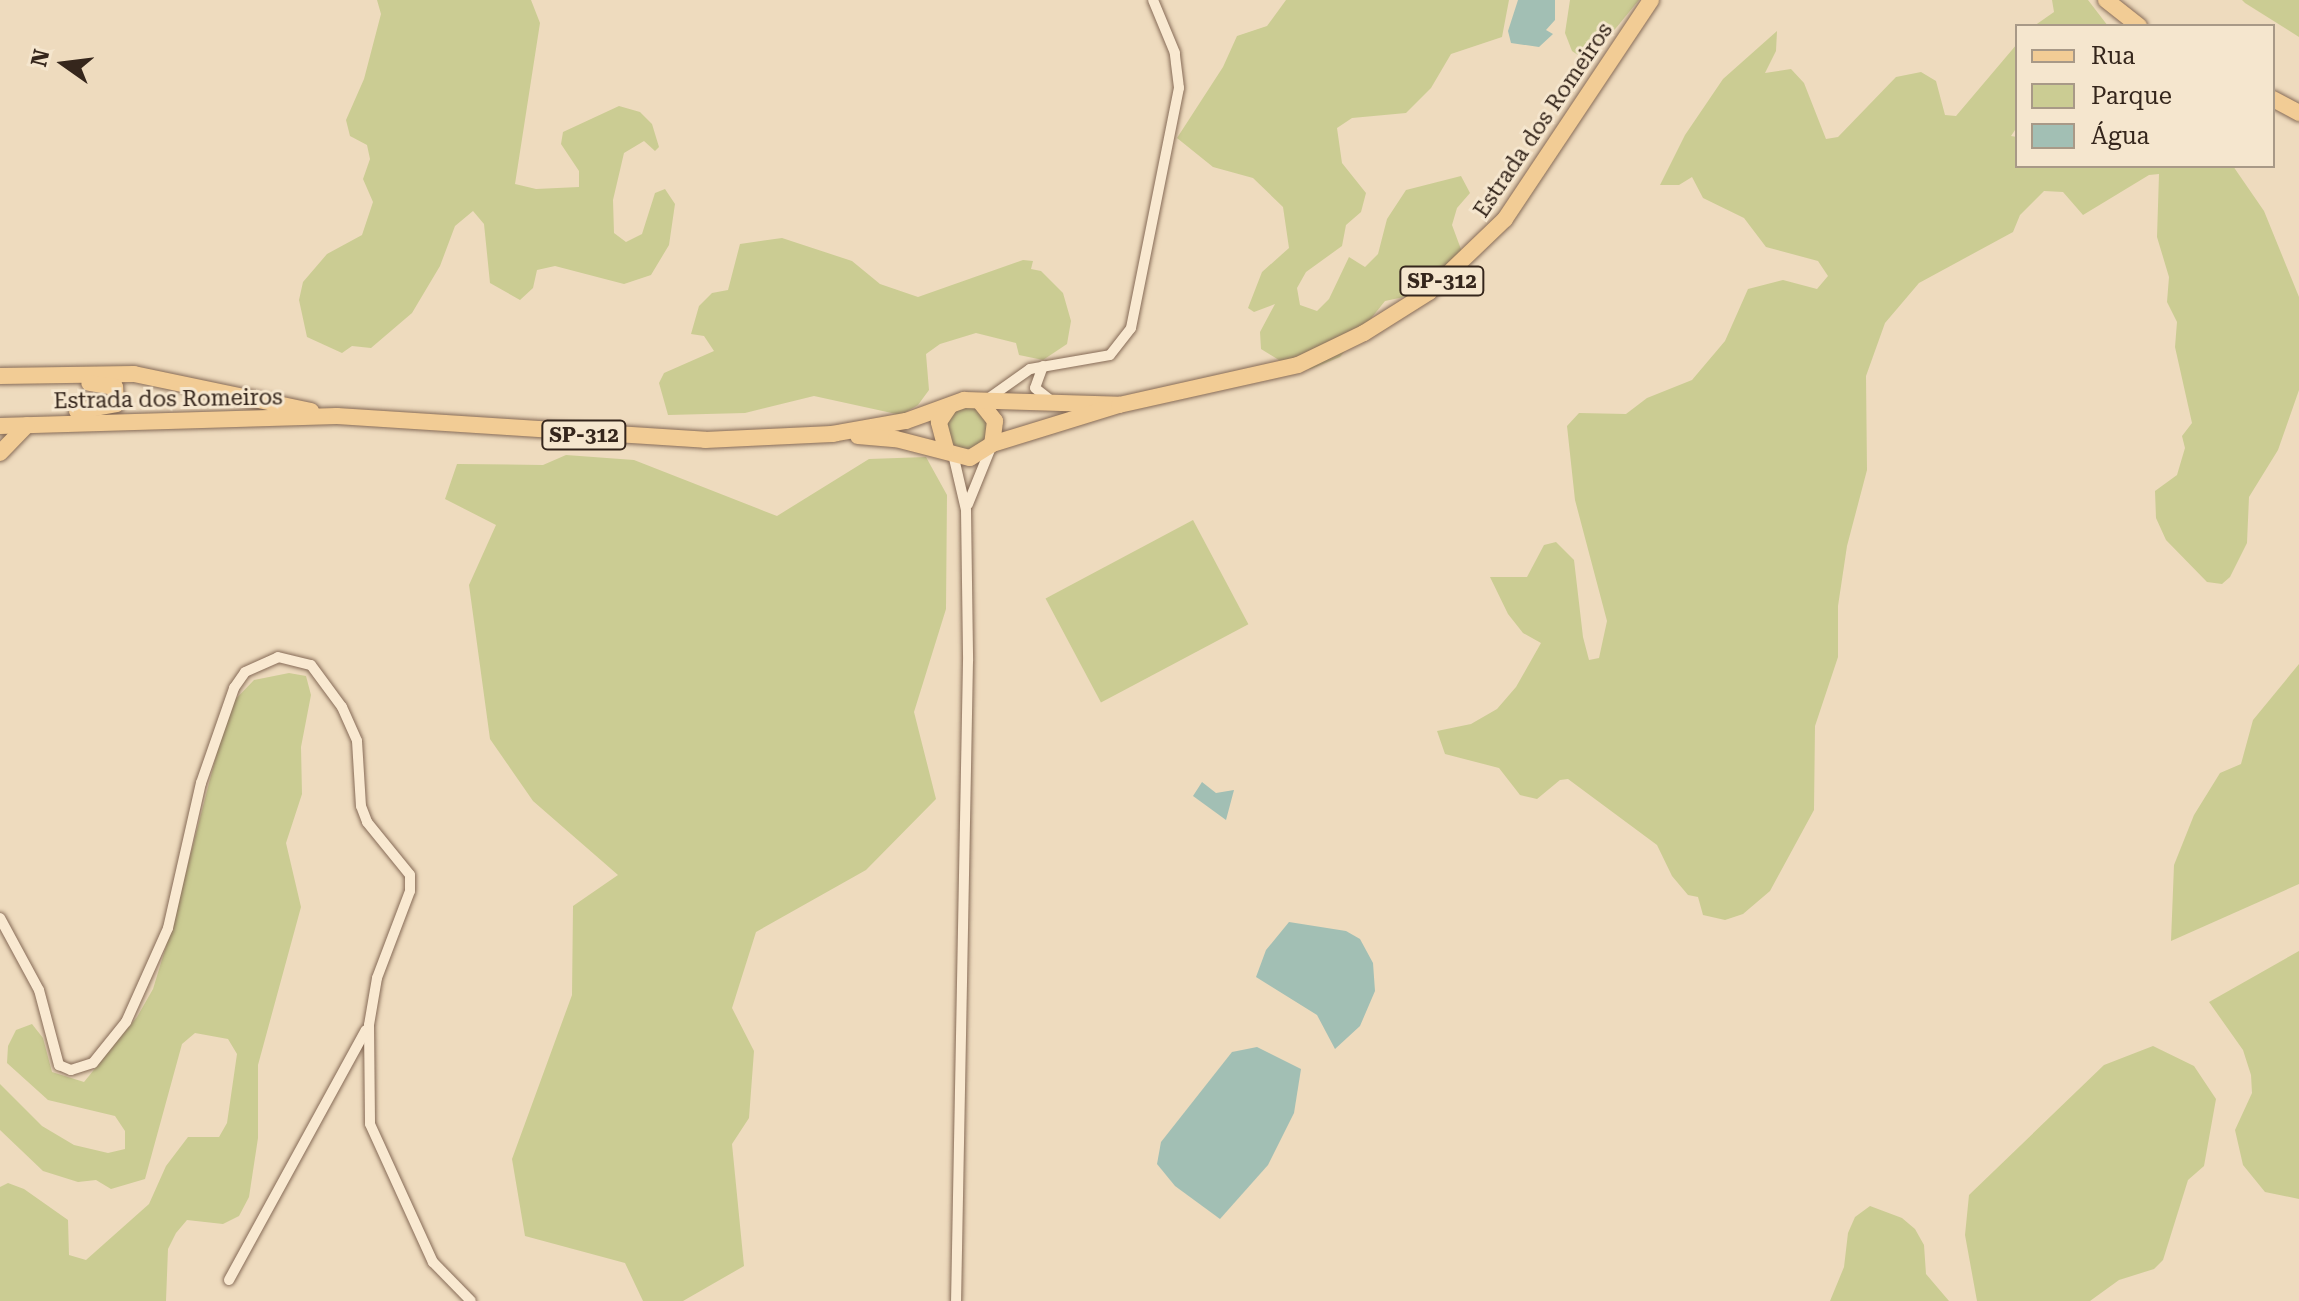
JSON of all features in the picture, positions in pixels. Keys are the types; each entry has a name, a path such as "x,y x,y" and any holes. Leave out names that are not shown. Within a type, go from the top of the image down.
{"main road":[{"name":"Estrada dos Romeiros","path":"832,434 979,456 992,444 1119,405 1298,365 1364,333 1429,292 1505,219 1651,0"},
{"path":"2106,0 2136,24"},
{"path":"2275,100 2299,113"},
{"path":"53,375 75,383 110,384 118,392 113,406 76,411 60,423"},
{"name":"Estrada dos Romeiros","path":"0,376 167,378 337,416"},
{"name":"Estrada dos Romeiros","path":"0,426 337,416 705,440 832,434 906,421 964,400 981,403 1119,405"},
{"path":"981,403 995,421 992,444"},
{"path":"949,407 939,422 949,451"},
{"path":"0,453 27,425"}],"street":[{"path":"981,403 1024,372 1044,364 1110,355 1131,328 1179,88 1175,53 1153,0"},
{"path":"1044,364 1034,379 1035,388 1055,403"},
{"path":"966,510 992,444"},
{"path":"949,451 966,510 956,1301"},
{"path":"0,918 39,990 59,1065 71,1070 93,1063 126,1022 168,928 201,783 234,688 259,663 296,658 311,665 342,707 357,741 361,806 410,875 410,891 377,978 369,1025 370,1124 433,1262 471,1301"},
{"path":"229,1280 369,1025"}],"green space":[{"path":"377,0 531,0 540,23 515,184 536,189 579,187 579,171 561,144 563,132 619,106 640,112 652,124 659,147 655,151 644,141 624,153 613,200 614,233 626,242 642,234 655,193 665,189 675,204 669,245 651,275 624,284 555,266 537,270 533,288 520,300 490,283 484,224 473,211 455,226 440,266 412,313 371,348 352,346 342,353 307,337 299,300 303,282 327,254 362,235 373,202 363,179 370,159 367,145 350,136 346,120 364,79 381,14"},
{"path":"1286,0 1509,0 1502,37 1451,54 1431,88 1406,113 1352,118 1337,128 1342,163 1366,193 1361,212 1346,225 1342,246 1306,272 1297,288 1300,305 1317,311 1329,299 1349,257 1365,267 1378,254 1387,219 1406,190 1461,176 1470,193 1457,208 1452,225 1462,252 1418,294 1385,301 1340,357 1311,369 1287,365 1261,349 1260,332 1275,304 1254,312 1248,308 1262,272 1289,248 1283,207 1253,178 1213,167 1177,138 1223,67 1237,36 1267,26"},
{"path":"1570,0 1639,0 1588,62 1572,51 1565,33"},
{"path":"2052,0 2088,0 2106,24 2037,24 2054,12"},
{"path":"2242,0 2299,0 2299,37 2245,3"},
{"path":"1777,31 1776,51 1765,73 1791,69 1804,83 1826,139 1838,137 1896,77 1921,72 1936,81 1945,115 1956,116 2015,46 2015,130 2011,136 2015,137 2015,168 2234,168 2264,211 2299,297 2299,390 2278,450 2249,497 2247,543 2230,577 2222,584 2207,582 2166,540 2156,518 2155,491 2177,475 2185,448 2182,436 2192,423 2175,347 2177,322 2167,302 2169,277 2157,237 2159,174 2149,175 2083,215 2063,192 2044,191 2020,215 2013,232 1919,283 1885,323 1866,376 1867,470 1847,546 1838,606 1838,657 1815,726 1814,810 1770,891 1743,914 1725,920 1703,915 1698,897 1688,895 1672,876 1657,845 1568,779 1560,780 1537,799 1520,795 1499,768 1445,754 1437,731 1471,724 1497,709 1516,687 1541,643 1523,633 1508,614 1490,577 1527,577 1544,545 1556,542 1574,560 1583,637 1589,660 1599,658 1607,621 1575,500 1567,426 1579,413 1626,414 1647,398 1692,380 1725,341 1748,289 1783,280 1817,289 1828,276 1818,261 1766,247 1744,218 1703,198 1692,177 1679,185 1660,185 1685,135 1723,79"},
{"path":"782,238 852,261 880,284 918,297 1023,260 1033,261 1031,269 1041,271 1063,293 1071,321 1067,344 1043,360 1019,355 1016,343 976,333 940,344 926,354 929,390 918,405 901,415 814,396 745,413 668,415 659,383 664,373 714,351 704,336 691,334 699,306 712,293 728,290 740,244"},
{"path":"967,407 982,413 988,428 982,443 967,449 952,443 946,428 952,413"},
{"path":"566,455 634,460 777,516 869,459 926,457 947,495 946,609 914,712 936,799 866,870 756,932 732,1008 754,1051 749,1118 732,1144 744,1266 683,1301 643,1301 625,1263 525,1236 512,1159 572,995 573,906 618,875 533,801 490,739 469,585 496,525 445,499 457,464 543,465"},
{"path":"1193,520 1248,624 1101,703 1046,598"},
{"path":"2299,664 2299,884 2171,941 2174,865 2194,815 2220,773 2241,764 2253,720"},
{"path":"289,673 306,676 311,695 301,747 302,794 286,843 301,907 258,1065 258,1138 249,1197 239,1216 223,1224 187,1220 176,1233 168,1249 166,1301 0,1301 0,1187 8,1183 24,1189 68,1220 69,1255 86,1260 149,1204 166,1166 188,1137 219,1137 227,1123 237,1054 228,1039 195,1033 182,1044 145,1179 111,1189 96,1180 78,1182 43,1171 0,1130 0,1084 42,1126 74,1145 108,1153 125,1149 125,1131 115,1116 48,1100 7,1063 8,1046 16,1030 32,1024 43,1038 52,1072 84,1082 137,1017 153,989 171,930 229,706 254,680"},
{"path":"2299,951 2299,1199 2265,1192 2243,1165 2235,1130 2252,1093 2251,1075 2243,1050 2209,1002"},
{"path":"2153,1046 2194,1066 2216,1099 2204,1166 2188,1180 2163,1260 2154,1269 2119,1280 2090,1301 1977,1301 1965,1235 1969,1195 2104,1065"},
{"path":"1870,1206 1902,1218 1915,1229 1924,1245 1926,1274 1949,1301 1830,1301 1844,1267 1848,1233 1855,1217"}],"water":[{"path":"1518,0 1555,0 1555,20 1546,30 1553,34 1539,47 1511,43 1508,31"},
{"path":"1202,782 1216,793 1234,790 1226,820 1193,796"},
{"path":"1289,922 1346,931 1360,939 1373,963 1375,991 1360,1026 1335,1049 1317,1015 1256,977 1266,950"},
{"path":"1257,1047 1301,1069 1294,1113 1268,1165 1220,1219 1175,1186 1157,1164 1161,1142 1232,1052"}]}
